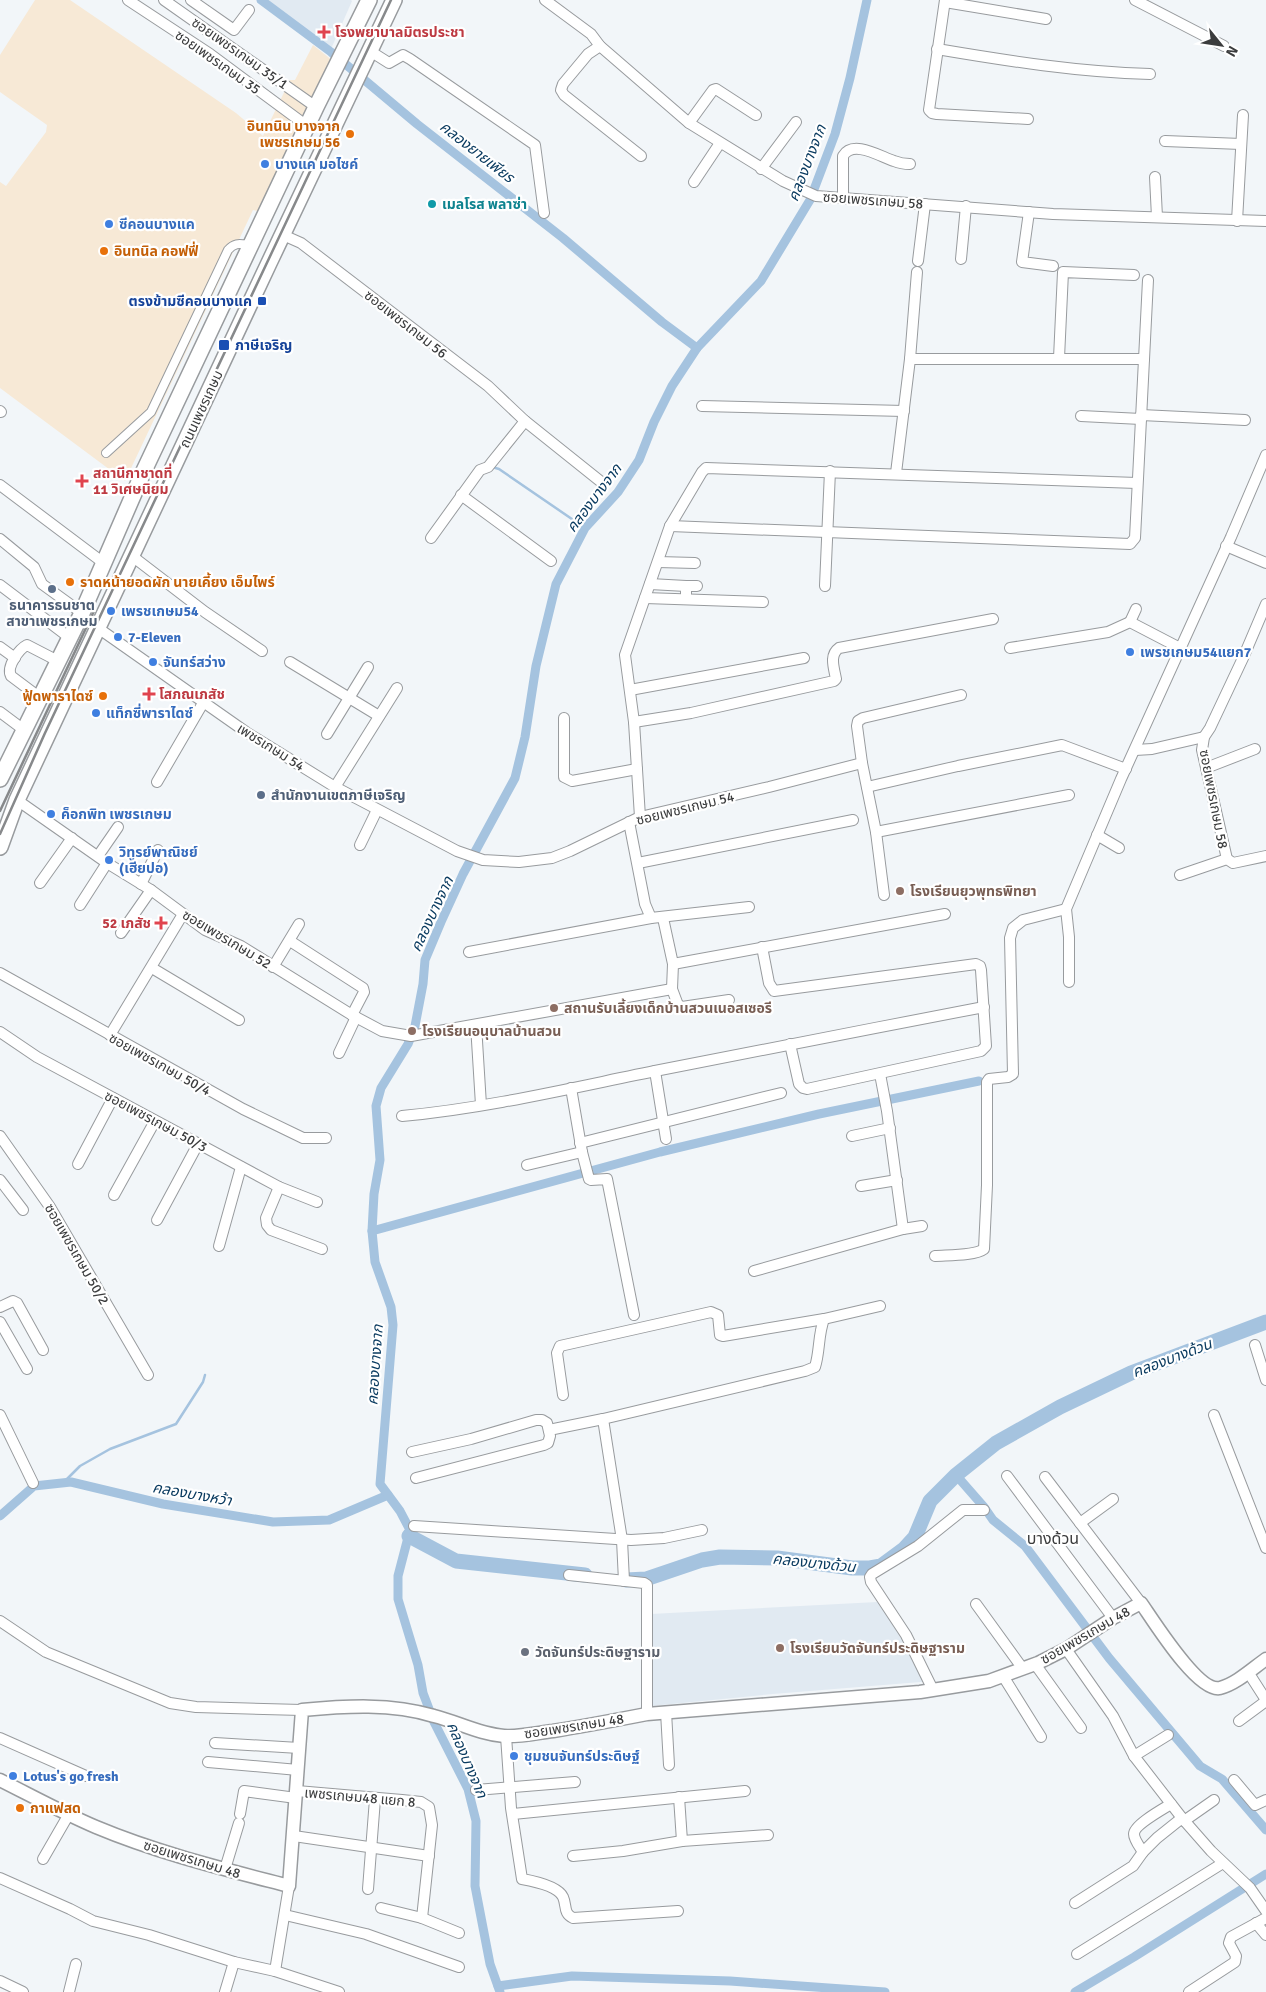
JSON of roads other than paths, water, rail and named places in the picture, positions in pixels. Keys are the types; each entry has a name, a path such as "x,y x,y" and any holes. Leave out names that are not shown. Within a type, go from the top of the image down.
{"main road":[{"name":"ถนนเพชรเกษม","path":"2,772 82,613 105,564 142,475 250,245 369,0"},
{"name":"ถนนเพชรเกษม","path":"0,847 17,800 394,0"}],"street":[{"name":"ซอยเพชรเกษม 35","path":"128,0 210,54 308,126"},
{"name":"ซอยเพชรเกษม 35/1","path":"164,0 316,107"},
{"path":"192,0 234,30 249,10"},
{"name":"ซอยเพชรเกษม 58","path":"545,0 591,34 600,46 689,123 761,169 798,190 816,196 1029,212 1266,221"},
{"path":"1135,0 1224,46"},
{"path":"1028,118 932,113 929,110 928,106 945,1 1046,19"},
{"path":"218,38 227,25"},
{"path":"600,46 588,54 563,84 562,90 564,95 641,156"},
{"path":"937,49 1045,66 1108,73 1150,74"},
{"path":"370,51 389,63 403,56 410,59 535,145 544,213"},
{"path":"689,123 710,93 716,89 756,115"},
{"path":"1237,221 1243,115"},
{"path":"761,169 796,122"},
{"path":"1165,141 1241,144"},
{"path":"694,182 720,143"},
{"path":"843,199 843,156 851,148 864,150 896,162 910,164"},
{"path":"1155,177 1157,217"},
{"path":"896,474 910,359 925,204"},
{"path":"961,259 966,206"},
{"path":"1029,212 1022,262 1052,266"},
{"name":"ซอยเพชรเกษม 56","path":"283,235 302,243 488,386 525,421 600,481"},
{"path":"106,453 151,412 232,244 250,245"},
{"path":"1059,358 1063,272 1134,275"},
{"path":"670,526 1130,544 1135,538 1148,280"},
{"path":"910,359 1144,359"},
{"path":"702,406 904,411"},
{"path":"1081,416 1245,420"},
{"path":"431,538 480,470 489,465 525,421"},
{"path":"1069,982 1069,937 1066,909 1126,769 1266,455"},
{"path":"640,817 634,722 625,656 670,526 706,468 1138,483"},
{"path":"825,586 830,471"},
{"path":"0,485 105,564"},
{"path":"461,496 551,561"},
{"path":"0,539 34,567 42,584 82,613"},
{"path":"1226,546 1266,563"},
{"path":"132,556 205,612 262,651"},
{"path":"658,562 695,563"},
{"path":"650,584 691,586 686,599"},
{"path":"0,585 70,638"},
{"path":"645,598 763,602"},
{"name":"ซอยเพชรเกษม 58","path":"1226,859 1202,750 1204,737 1243,658 1266,604"},
{"path":"1010,648 1108,632 1130,622 1136,609"},
{"path":"634,722 691,713 834,681 836,679 832,657 834,651 838,648 993,620"},
{"path":"1130,622 1180,648"},
{"name":"เพชรเกษม 54","path":"98,628 246,732 335,787 457,851 483,860"},
{"path":"39,697 11,676 10,669 15,658 27,644 58,661"},
{"path":"0,647 15,658"},
{"path":"630,690 804,658"},
{"path":"290,662 379,716"},
{"path":"327,734 368,666"},
{"path":"335,787 397,688"},
{"path":"884,895 876,832 862,763 858,721 863,718 961,695"},
{"path":"157,782 203,703"},
{"path":"0,712 24,730"},
{"path":"564,718 564,777 568,780 572,781 637,769"},
{"path":"1135,750 1152,750 1204,737"},
{"path":"867,787 1062,745 1126,769"},
{"path":"1206,768 1255,749"},
{"name":"ซอยเพชรเกษม 54","path":"483,860 518,862 552,858 640,817 862,763"},
{"path":"876,832 1069,795"},
{"name":"ซอยเพชรเกษม 52","path":"17,800 107,863 152,890 206,930 240,946 354,1016 382,1031 411,1036 476,1025"},
{"path":"360,845 377,810"},
{"path":"638,863 854,820"},
{"path":"630,822 645,904 651,918"},
{"path":"98,856 118,827"},
{"path":"1097,835 1119,848"},
{"path":"40,882 72,838"},
{"path":"140,884 158,850"},
{"path":"1180,875 1226,859 1233,863 1266,856"},
{"path":"80,905 107,863"},
{"path":"121,933 152,890"},
{"path":"469,952 651,918 749,906"},
{"path":"935,1256 972,1253 984,1249 987,1185 987,1082 989,1079 1008,1077 1013,1074 1010,938 1013,928 1023,920 1066,909"},
{"path":"110,1035 183,914"},
{"path":"674,964 945,914"},
{"path":"663,918 674,964 672,989 678,1005 682,1007 729,1000"},
{"path":"273,967 300,924"},
{"path":"290,941 363,988 364,992 340,1053"},
{"path":"762,947 769,983 774,991 976,964 982,970 986,1046 984,1049 880,1074 803,1088 799,1084 790,1044"},
{"path":"152,968 239,1020"},
{"name":"ซอยเพชรเกษม 50/4","path":"0,973 242,1109 303,1138 326,1138"},
{"path":"481,1105 476,1025 672,989"},
{"path":"402,1116 481,1105 984,1007"},
{"name":"ซอยเพชรเกษม 50/3","path":"0,1032 37,1057 155,1121 279,1187 317,1202"},
{"path":"655,1071 666,1139"},
{"path":"880,1074 888,1111 903,1229"},
{"path":"571,1088 581,1148 590,1180 607,1178 634,1315"},
{"path":"527,1165 663,1121 781,1093"},
{"path":"78,1164 113,1098"},
{"path":"114,1195 155,1121"},
{"path":"852,1136 890,1128"},
{"name":"ซอยเพชรเกษม 50/2","path":"0,1136 50,1207 148,1375"},
{"path":"157,1220 198,1144"},
{"path":"220,1246 241,1167"},
{"path":"0,1180 23,1210"},
{"path":"861,1186 897,1180"},
{"path":"279,1187 266,1218 267,1225 271,1230 322,1248"},
{"path":"754,1271 903,1229 922,1226"},
{"path":"0,1307 13,1301 17,1303 43,1350"},
{"path":"563,1395 557,1352 560,1346 711,1312 718,1315 720,1335 723,1336 824,1319 880,1306"},
{"path":"549,1430 786,1376 815,1367 818,1360 821,1328 824,1319"},
{"path":"0,1322 27,1369"},
{"path":"1255,1345 1266,1380"},
{"path":"0,1415 33,1483"},
{"path":"1214,1415 1266,1548"},
{"path":"603,1419 622,1540 624,1575"},
{"path":"412,1452 471,1439 536,1420 544,1420 549,1430 550,1439 544,1446 416,1478"},
{"path":"1007,1476 1113,1618"},
{"path":"1045,1477 1141,1603"},
{"path":"1080,1523 1112,1499"},
{"path":"933,1690 906,1635 871,1582 870,1577 930,1537 963,1510 984,1510"},
{"path":"414,1526 622,1540 664,1538 702,1530"},
{"path":"569,1575 624,1575 644,1583 648,1589 647,1714"},
{"name":"ซอยเพชรเกษม 48","path":"302,1710 373,1706 400,1709 434,1716 485,1733 506,1736 602,1723 647,1714 933,1690 989,1681 1029,1666 1066,1649 1113,1618 1141,1603 1183,1663 1205,1684 1218,1688 1228,1684 1266,1660"},
{"path":"976,1604 1081,1728"},
{"path":"0,1621 46,1652 170,1703 196,1707 302,1710 289,1886 274,1971"},
{"path":"1066,1649 1113,1716 1134,1756 1183,1820 1223,1863 1247,1885 1266,1911"},
{"path":"1239,1721 1266,1700 1248,1672"},
{"path":"1003,1676 1041,1737"},
{"path":"666,1712 669,1765"},
{"path":"506,1736 509,1787 522,1879 536,1881 558,1892 564,1898 568,1916 573,1918 678,1911"},
{"path":"1134,1756 1168,1736"},
{"path":"0,1738 86,1776"},
{"path":"216,1743 299,1748"},
{"path":"208,1762 298,1770"},
{"name":"ซอยเพชรเกษม 48","path":"0,1780 69,1814 126,1838 184,1859 289,1886"},
{"path":"1234,1780 1255,1805 1266,1800"},
{"path":"476,1790 575,1782"},
{"name":"เพชรเกษม48 แยก 8","path":"224,1869 239,1819 244,1791 421,1802 429,1807 432,1825 422,1918"},
{"path":"513,1814 745,1791"},
{"path":"680,1797 682,1841"},
{"path":"368,1889 375,1799"},
{"path":"1075,1903 1133,1866 1143,1852 1166,1829 1214,1800"},
{"path":"1143,1852 1134,1836 1134,1830 1171,1804"},
{"path":"43,1859 69,1814"},
{"path":"573,1856 623,1851 682,1841 768,1835"},
{"path":"294,1836 429,1856"},
{"path":"1077,1954 1223,1863"},
{"path":"0,1878 70,1908 93,1921 149,1935 234,1962 274,1971 339,1992"},
{"path":"381,1908 422,1918 458,1933"},
{"path":"285,1914 366,1934 459,1967"},
{"path":"1189,1992 1235,1962 1236,1956 1229,1939 1266,1918"},
{"path":"1256,1923 1266,1935"},
{"path":"225,1992 234,1962"},
{"path":"69,1992 76,1964"},
{"path":"0,1981 23,1992"}],"waterway":[{"name":"คลองยายเพียร","path":"261,0 331,52 417,124 563,238 662,322 697,348"},
{"name":"คลองบางจาก","path":"500,1992 490,1964 475,1886 476,1821 468,1789 434,1722 423,1693 418,1665 398,1599 398,1576 410,1530 400,1511 380,1484 393,1325 391,1307 375,1262 372,1231 374,1194 380,1160 376,1106 381,1088 408,1044 415,1026 423,984 425,960 441,922 463,874 515,778 525,737 536,666 556,584 585,528 618,492 639,460 654,422 672,386 697,348 761,281 810,200 835,134 850,78 867,0"},
{"path":"492,467 499,469 585,528"},
{"path":"372,1231 660,1152 819,1114 979,1081"},
{"name":"คลองบางด้วน","path":"626,1580 646,1579 702,1560 720,1557 777,1558 852,1568 881,1566 904,1549 915,1537 930,1501 956,1475 996,1443 1060,1407 1131,1373 1266,1322"},
{"path":"64,1482 80,1466 110,1449 176,1424 203,1382 205,1375"},
{"path":"956,1475 993,1520 1025,1546 1109,1658 1200,1766 1222,1779 1266,1830"},
{"name":"คลองบางหว้า","path":"0,1516 34,1486 71,1482 163,1504 273,1522 329,1520 388,1495"},
{"name":"คลองบางด้วน","path":"409,1536 456,1561 585,1575"},
{"path":"1075,1992 1266,1874"},
{"path":"498,1986 572,1976 730,1981 885,1992"}],"railway":[{"path":"0,834 45,733 391,0"},
{"path":"0,811 94,611"}],"place":[{"name":"โรงพยาบาลมิตรประชา","path":"324,32"},
{"name":"อินทนิน บางจาก เพชรเกษม 56","path":"350,134"},
{"name":"บางแค มอไซค์","path":"265,164"},
{"name":"เมลโรส พลาซ่า","path":"432,204"},
{"name":"ซีคอนบางแค","path":"109,224"},
{"name":"อินทนิล คอฟฟี่","path":"104,251"},
{"name":"ตรงข้ามซีคอนบางแค","path":"262,301"},
{"name":"ภาษีเจริญ","path":"224,345"},
{"name":"สถานีกาชาดที่ 11 วิเศษนิยม","path":"82,481"},
{"name":"ราดหน้ายอดผัก นายเคี้ยง เอ็มไพร์","path":"70,582"},
{"name":"ธนาคารธนชาต สาขาเพชรเกษม","path":"52,589"},
{"name":"เพรชเกษม54","path":"111,611"},
{"name":"7-Eleven","path":"118,637"},
{"name":"เพรชเกษม54แยก7","path":"1130,652"},
{"name":"จันทร์สว่าง","path":"153,662"},
{"name":"โสภณเภสัช","path":"149,694"},
{"name":"ฟู้ดพาราไดซ์","path":"103,696"},
{"name":"แท็กซี่พาราไดซ์","path":"96,713"},
{"name":"สำนักงานเขตภาษีเจริญ","path":"261,795"},
{"name":"ค็อกพิท เพชรเกษม","path":"51,814"},
{"name":"วิทูรย์พาณิชย์ (เฮียปอ)","path":"109,860"},
{"name":"โรงเรียนยุวพุทธพิทยา","path":"900,891"},
{"name":"52 เภสัช","path":"161,923"},
{"name":"สถานรับเลี้ยงเด็กบ้านสวนเนอสเซอรี","path":"554,1008"},
{"name":"โรงเรียนอนุบาลบ้านสวน","path":"412,1031"},
{"name":"โรงเรียนวัดจันทร์ประดิษฐาราม","path":"780,1648"},
{"name":"วัดจันทร์ประดิษฐาราม","path":"525,1652"},
{"name":"ชุมชนจันทร์ประดิษฐ์","path":"514,1756"},
{"name":"Lotus's go fresh","path":"13,1776"},
{"name":"กาแฟสด","path":"20,1808"}],"district":[{"name":"บางด้วน","path":"1053,1538"}]}
